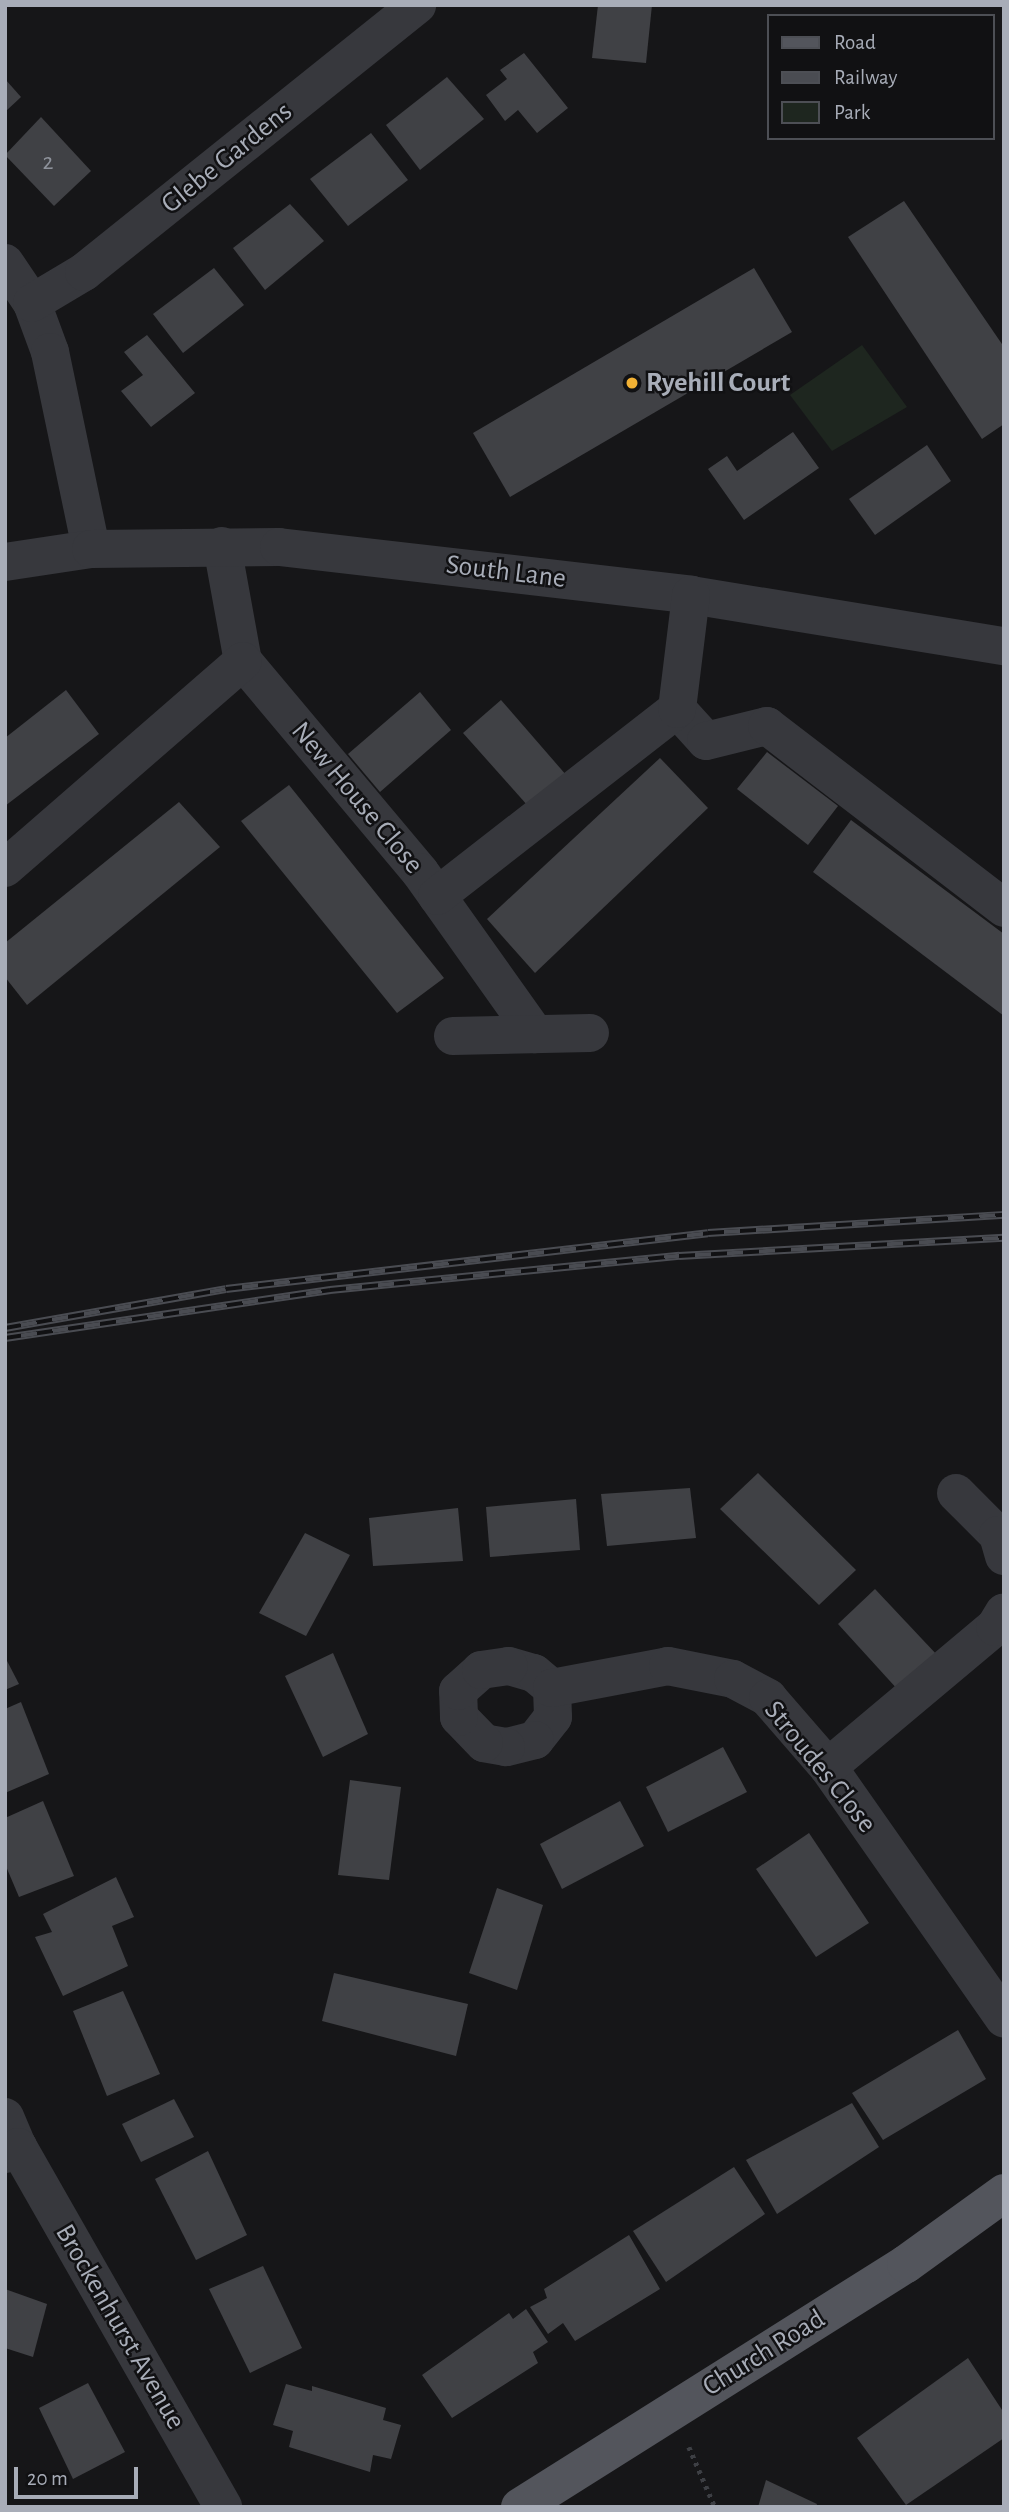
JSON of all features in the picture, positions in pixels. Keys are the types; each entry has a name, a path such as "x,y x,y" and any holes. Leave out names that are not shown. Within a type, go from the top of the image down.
{"main road":[{"name":"Church Road","path":"524,2506 906,2264 1004,2193"}],"street":[{"name":"Glebe Gardens","path":"32,303 84,272 417,5"},
{"path":"5,263 32,303 64,404 91,549"},
{"name":"South Lane","path":"5,562 91,549 222,546 523,573 691,595 1004,646"},
{"name":"New House Close","path":"222,546 243,661 436,896 535,1034"},
{"path":"436,896 677,709 691,595"},
{"path":"5,868 243,661"},
{"path":"677,709 706,741 767,726 1004,908"},
{"path":"453,1036 590,1033"},
{"path":"956,1493 998,1535 1004,1556"},
{"path":"828,1767 995,1627 1004,1612"},
{"name":"Stroudes Close","path":"552,1688 668,1666 733,1679 768,1698 828,1767 1004,2018"},
{"name":"Brockenhurst Avenue","path":"9,2139 223,2507"}],"path":[{"path":"673,2411 715,2507"}],"green space":[{"path":"862,345 907,407 832,451 790,395"}],"building":[{"path":"598,5 652,5 646,63 592,58"},
{"path":"524,53 568,108 537,133 518,110 505,121 486,95 507,79 500,70"},
{"path":"447,77 484,119 420,170 386,125"},
{"path":"5,79 21,97 5,112"},
{"path":"41,117 91,171 54,206 5,155"},
{"path":"371,133 408,180 348,226 310,179"},
{"path":"904,201 1004,347 1004,424 982,439 848,237"},
{"path":"290,204 324,241 265,290 233,248"},
{"path":"214,268 244,305 183,353 153,314"},
{"name":"Ryehill Court","path":"754,268 792,332 510,497 473,433"},
{"path":"147,335 195,393 151,427 121,391 143,375 124,352"},
{"path":"793,432 819,468 744,520 708,469 727,456 737,471"},
{"path":"927,445 951,481 875,535 849,499"},
{"path":"66,690 99,734 5,806 5,738"},
{"path":"420,692 451,730 380,792 348,754"},
{"path":"501,700 567,776 528,806 463,733"},
{"path":"767,752 838,806 808,845 737,789"},
{"path":"660,758 708,808 535,973 487,919"},
{"path":"289,785 444,978 397,1013 241,821"},
{"path":"179,802 220,847 27,1005 5,977 5,943"},
{"path":"851,820 1004,934 1004,1016 813,872"},
{"path":"758,1473 856,1570 819,1605 720,1509"},
{"path":"690,1488 696,1538 607,1546 601,1494"},
{"path":"576,1499 580,1550 490,1557 486,1507"},
{"path":"458,1508 463,1561 373,1566 369,1518"},
{"path":"305,1533 350,1555 306,1636 259,1613"},
{"path":"875,1589 938,1656 899,1691 838,1624"},
{"path":"333,1653 368,1734 323,1757 285,1676"},
{"path":"5,1657 19,1684 5,1690"},
{"path":"21,1702 49,1774 5,1793 5,1709"},
{"path":"723,1747 747,1792 668,1832 646,1787"},
{"path":"350,1780 401,1787 389,1880 338,1875"},
{"path":"43,1801 74,1876 19,1897 5,1864 5,1818"},
{"path":"620,1801 644,1846 562,1889 540,1844"},
{"path":"809,1833 869,1923 816,1957 756,1869"},
{"path":"116,1877 134,1917 112,1926 128,1966 63,1996 35,1937 52,1932 43,1914"},
{"path":"497,1888 543,1905 517,1990 469,1973"},
{"path":"334,1973 468,2004 456,2056 322,2021"},
{"path":"123,1991 160,2074 107,2096 73,2011"},
{"path":"958,2030 986,2079 883,2140 852,2093"},
{"path":"174,2099 194,2137 141,2162 122,2124"},
{"path":"852,2103 879,2147 777,2214 746,2160"},
{"path":"208,2151 247,2235 196,2260 155,2179"},
{"path":"734,2167 765,2214 666,2282 633,2231"},
{"path":"629,2235 660,2289 575,2341 563,2323 548,2334 530,2307 547,2298 544,2289"},
{"path":"263,2266 302,2348 250,2373 209,2289"},
{"path":"5,2289 47,2304 33,2357 5,2348"},
{"path":"526,2309 548,2342 533,2352 538,2363 452,2418 422,2375 509,2313 513,2319"},
{"path":"968,2358 1004,2413 1004,2438 906,2505 857,2438"},
{"path":"88,2383 125,2452 73,2479 39,2408"},
{"path":"286,2384 312,2391 312,2386 386,2408 383,2420 401,2425 391,2459 373,2455 370,2472 289,2447 293,2431 273,2425"},
{"path":"766,2480 817,2504 816,2507 758,2507"}],"railway":[{"path":"5,1328 226,1289 708,1233 1004,1215"},
{"path":"5,1338 330,1290 679,1256 1004,1238"}],"place":[{"name":"Ryehill Court","path":"632,383"}]}
